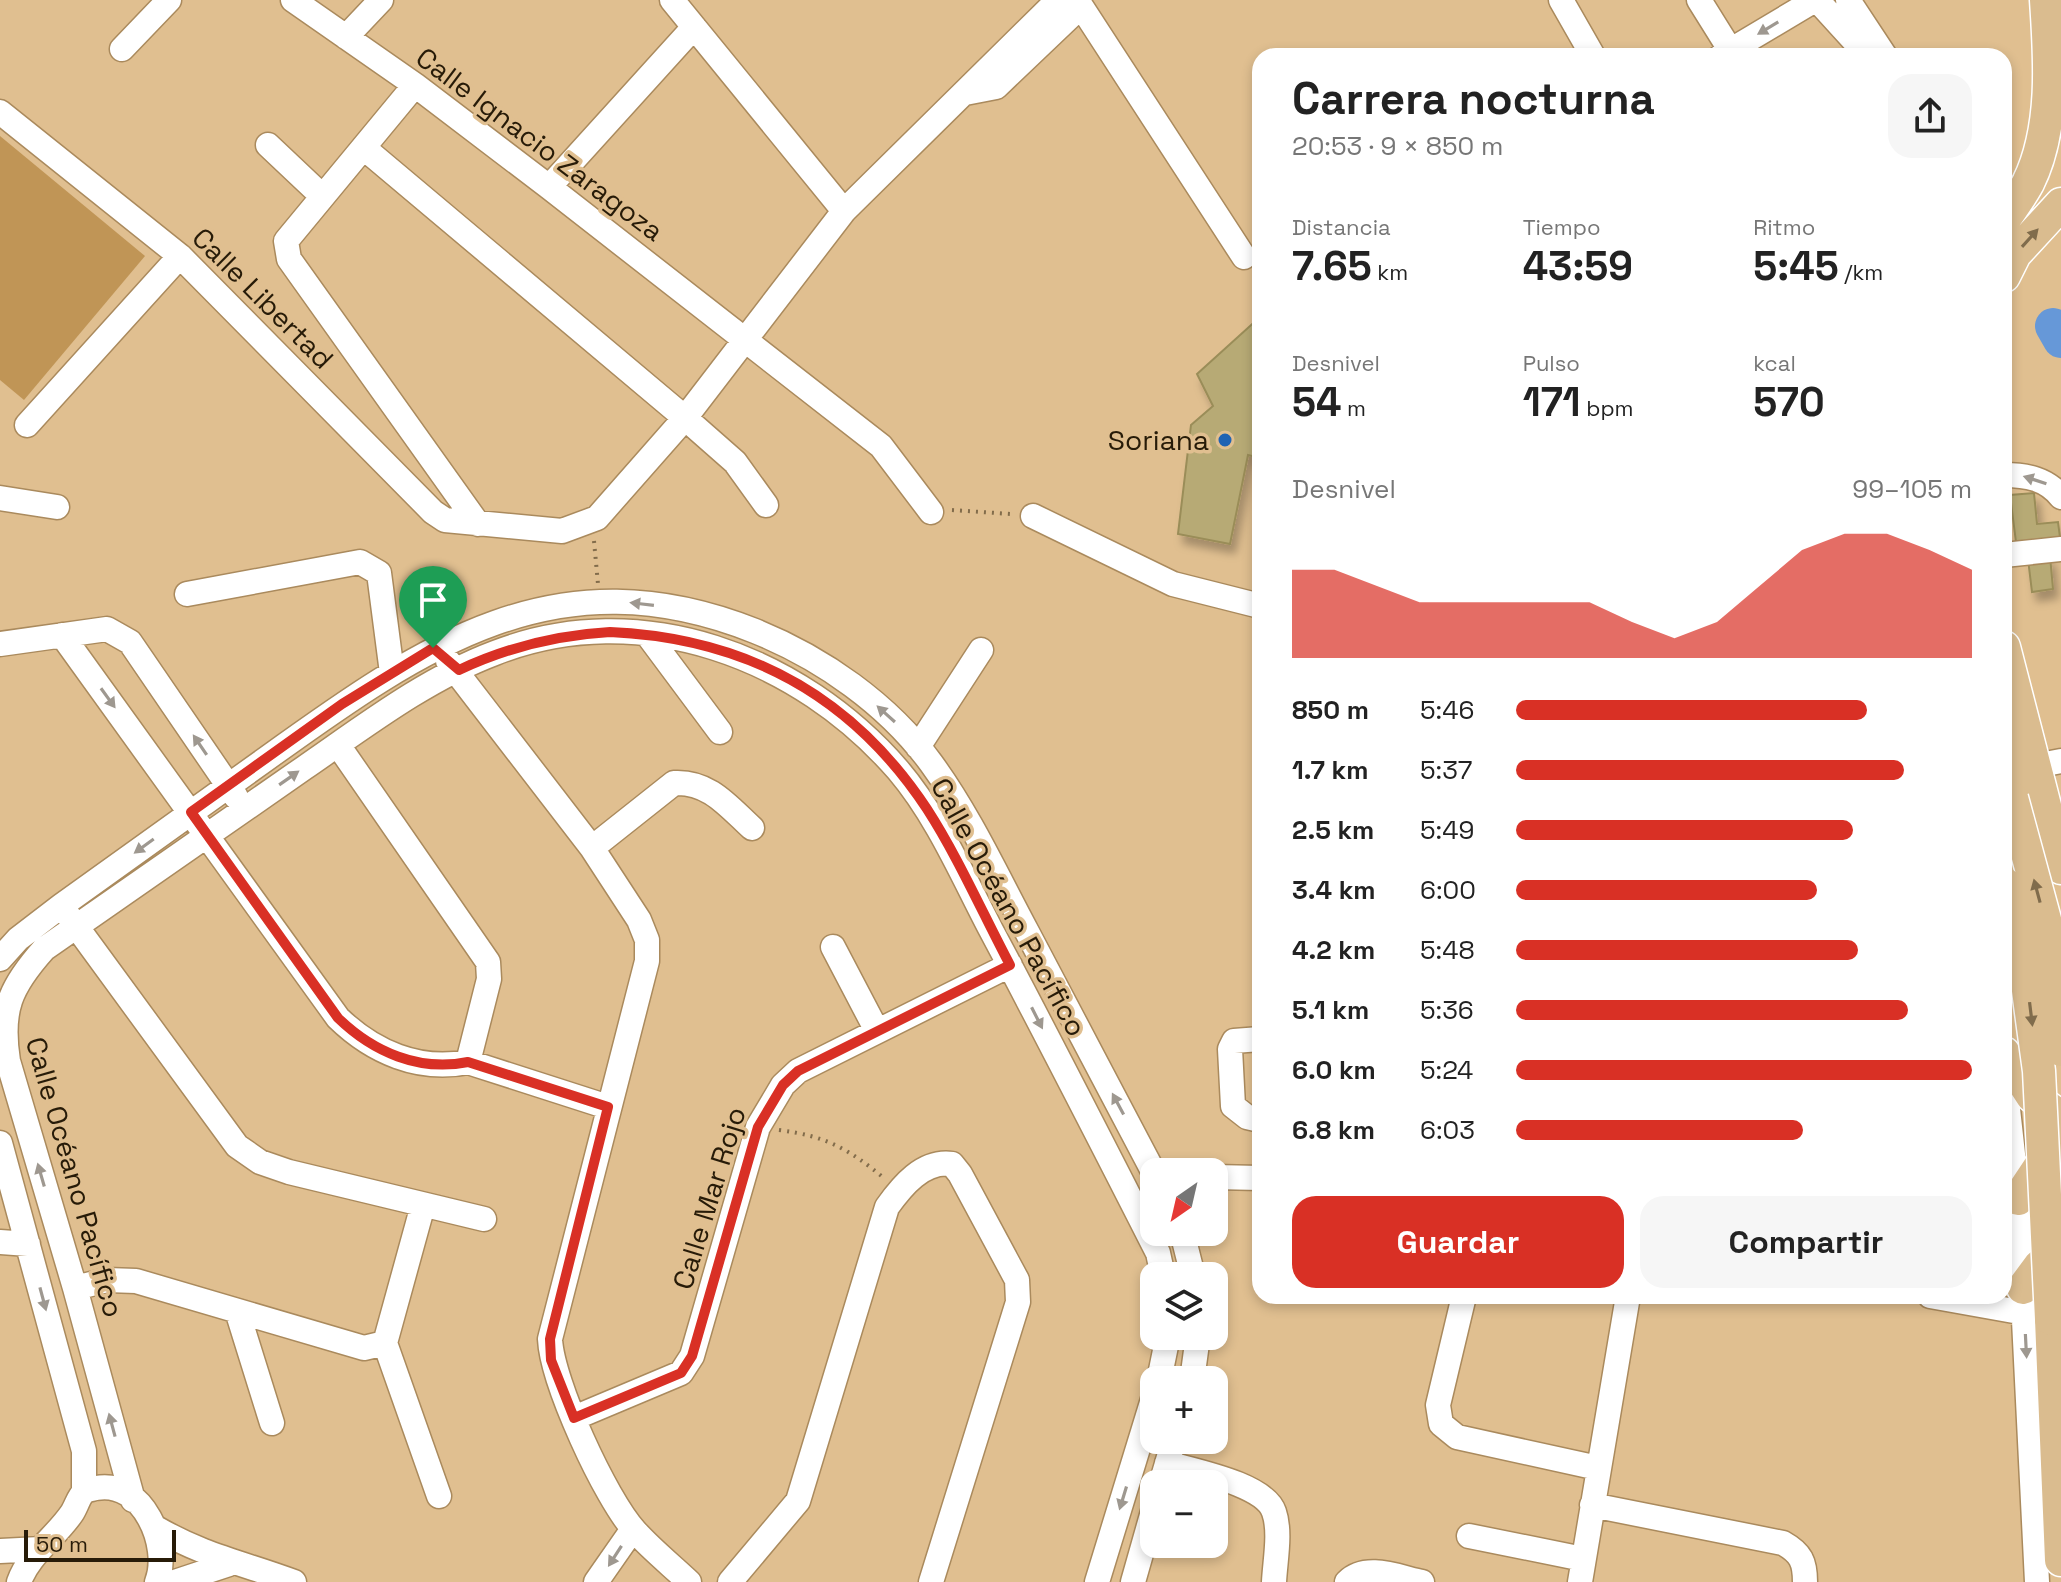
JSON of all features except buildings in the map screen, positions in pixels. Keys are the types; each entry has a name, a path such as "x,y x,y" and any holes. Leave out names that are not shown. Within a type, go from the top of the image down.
{"main road":[{"path":"2012,207 2028,182 2040,144 2049,66 2046,0"},
{"path":"2040,144 2046,160 2061,175"},
{"path":"2012,260 2060,209"},
{"path":"2012,668 2048,764 2061,868"},
{"path":"2012,801 2047,927 2061,1050"},
{"path":"2012,914 2024,961 2039,1071 2033,1307 2061,1560"},
{"path":"2012,964 2019,968 2038,967 2055,957 2061,949"},
{"path":"2012,1065 2032,1096 2061,1117"},
{"path":"2018,1199 2046,1157 2061,1144"},
{"path":"2033,1307 2040,1265 2061,1258"}],"street":[{"path":"122,49 169,0"},
{"name":"Calle Ignacio Zaragoza","path":"293,0 415,85 747,339 881,446 931,512"},
{"path":"346,37 381,0"},
{"path":"672,0 844,211"},
{"path":"1561,0 1588,48"},
{"path":"1699,0 1726,48"},
{"path":"1739,48 1816,0 1861,48"},
{"path":"1848,0 1880,48"},
{"path":"415,85 286,241 289,259 478,524 562,531 583,526 597,518 685,418 844,211 965,93 1072,2 1244,257"},
{"path":"549,187 694,27"},
{"name":"Calle Libertad","path":"0,112 180,256 433,512 445,520 478,524"},
{"path":"268,145 322,196"},
{"path":"364,148 735,462 766,505"},
{"path":"2028,182 2060,209"},
{"path":"27,425 180,256"},
{"path":"2012,476 2035,478 2053,487 2061,497"},
{"path":"0,498 57,507"},
{"path":"1033,516 1173,584 1252,604"},
{"path":"2012,554 2061,549"},
{"path":"187,594 360,562 379,573 392,673"},
{"name":"Calle Océano Pacífico","path":"0,959 9,932 61,906 228,786 433,648 518,613 565,605 620,602 719,617 774,639 820,663 866,696 918,747 977,837 1146,1158"},
{"path":"0,644 107,629 130,642 245,809"},
{"name":"Calle Océano Pacífico","path":"133,1500 8,1061 3,1031 10,997 23,973 44,949 414,693 496,652 574,634 647,634 699,641 752,660 795,681 836,709 872,741 928,810 1160,1262"},
{"path":"647,634 720,732"},
{"path":"62,635 338,1018 356,1035 376,1048 423,1065 447,1066 468,1062 608,1107"},
{"path":"433,648 459,670 592,848 639,920 647,940 647,961 550,1339 551,1360 587,1449 633,1529 680,1579"},
{"path":"918,747 981,650"},
{"path":"338,745 488,962 489,979 468,1062"},
{"path":"592,848 674,783 691,782 708,788 752,828"},
{"path":"61,906 237,1146 260,1162 289,1172 484,1219"},
{"path":"833,947 877,1031"},
{"name":"Calle Mar Rojo","path":"574,1418 681,1373 692,1356 758,1127 783,1085 798,1071 1010,965"},
{"path":"1252,1039 1234,1041 1230,1049 1233,1106 1252,1118"},
{"path":"0,1143 84,1451 84,1492 58,1532 24,1568 19,1582"},
{"path":"2012,1145 2033,1307 2037,1582"},
{"path":"730,1582 798,1501 887,1207 906,1181 940,1162 952,1164 1017,1280 1018,1302 931,1582"},
{"path":"1228,1177 1252,1178"},
{"path":"423,1205 385,1343 439,1496"},
{"path":"21,1220 51,1211"},
{"path":"0,1242 28,1244"},
{"path":"75,1288 107,1280 136,1281 238,1314 364,1348 385,1343"},
{"path":"1462,1304 1438,1405 1441,1424 1457,1437 1598,1468"},
{"path":"1469,1536 1581,1570 1627,1304"},
{"path":"2005,1304 2033,1307"},
{"path":"238,1314 272,1423"},
{"path":"1097,1582 1140,1442"},
{"path":"1167,1462 1249,1488 1265,1497 1274,1511 1274,1582"},
{"path":"84,1492 109,1488 133,1500 156,1528 190,1548 279,1580"},
{"path":"1592,1505 1783,1543 1796,1551 1804,1563 1805,1582"},
{"path":"156,1528 162,1554 157,1582"},
{"path":"596,1582 633,1529"},
{"path":"0,1551 40,1549"},
{"path":"1133,1582 1140,1557"},
{"path":"175,1582 229,1564"},
{"path":"1347,1582 1356,1574 1370,1571 1422,1582"}],"path":[{"path":"931,512 964,509 1033,516"},
{"path":"594,544 597,564"},
{"path":"758,1127 815,1135 840,1145 899,1191"}],"shaded area":[{"path":"0,136 145,256 24,400 0,380"}],"waterway":[{"path":"2053,326 2061,340"}],"place":[{"name":"Soriana","path":"1225,440"}],"route":[{"path":"574,634 647,634 699,641 752,660 795,681 836,709 872,741 901,773 928,810 1010,965 798,1071 783,1085 758,1127 692,1356 681,1373 574,1418 551,1360 550,1339 608,1107 468,1062 447,1066 423,1065 376,1048 356,1035 338,1018 191,812 342,704 433,648 459,670 496,652 574,634"}]}
